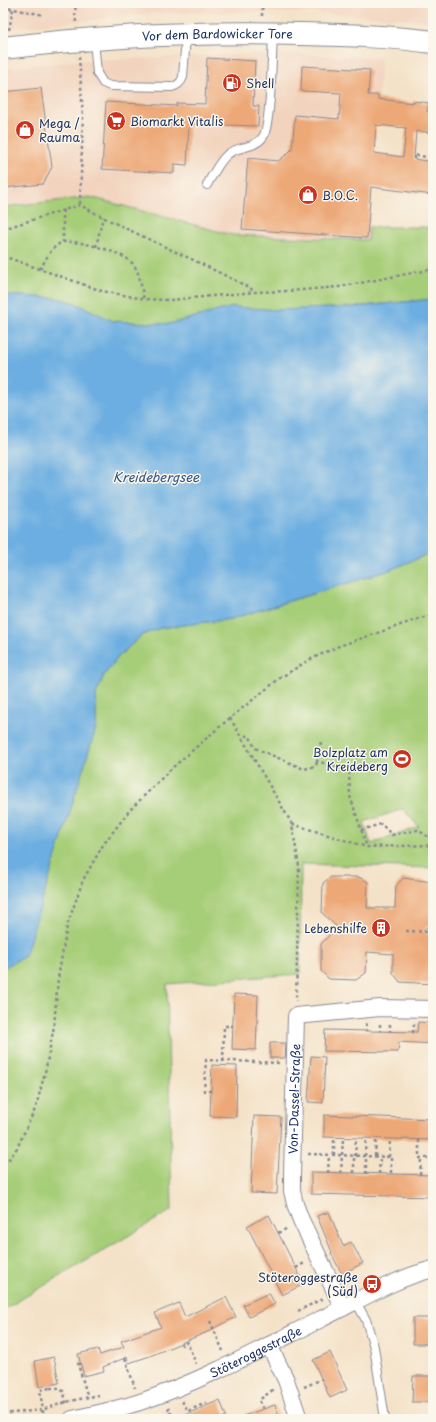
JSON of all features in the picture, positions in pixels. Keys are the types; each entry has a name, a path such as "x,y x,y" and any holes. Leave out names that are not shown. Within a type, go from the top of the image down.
{"main road":[{"name":"Vor dem Bardowicker Tore","path":"3,48 86,40 186,34 273,33 433,42"}],"street":[{"path":"296,1016 380,1008 433,1009"},
{"name":"Von-Dassel-Straße","path":"296,1016 292,1191 301,1220 336,1292 350,1305"},
{"name":"Stöteroggestraße","path":"69,1413 92,1415 137,1395 175,1388 199,1370 230,1364 418,1273 433,1269"},
{"path":"269,1345 286,1380 299,1419"}],"lane":[{"path":"207,185 224,157 228,154 253,146 263,137 268,116 273,33"},
{"path":"86,40 97,74 103,83 110,86 172,87 181,82 183,77 186,34"},
{"path":"350,1305 366,1320 374,1347 385,1419"}],"path":[{"path":"262,9 265,3"},
{"path":"3,7 44,15"},
{"path":"10,27 13,9"},
{"path":"80,205 86,40"},
{"path":"414,159 414,156 433,158"},
{"path":"3,229 80,205 232,279 255,292"},
{"path":"63,210 63,242"},
{"path":"96,247 103,217"},
{"path":"40,269 52,249 63,242 80,243 114,251 133,263 138,274 144,299"},
{"path":"3,256 102,291 144,299 170,300 255,292 339,287 433,269"},
{"path":"3,1163 9,1159 17,1148 36,1107 46,1068 54,1026 58,978 67,926 83,880 103,845 129,811 172,768 230,718 280,678 309,660 339,646 433,614"},
{"path":"230,718 292,824 299,866 296,1016"},
{"path":"239,734 250,737 255,748 304,769 316,766 321,742"},
{"path":"317,761 350,771 372,765"},
{"path":"350,771 350,796 367,847"},
{"path":"292,824 367,847 433,845"},
{"path":"361,830 381,824 392,835 418,830 433,840"},
{"path":"406,931 433,932"},
{"path":"223,1061 224,1026 233,1026"},
{"path":"211,1091 204,1091 206,1060 295,1063"},
{"path":"334,1138 334,1155"},
{"path":"341,1173 343,1138"},
{"path":"354,1173 356,1138"},
{"path":"366,1138 366,1174"},
{"path":"375,1156 376,1139"},
{"path":"390,1139 389,1157 391,1157 391,1174"},
{"path":"419,1140 418,1158 433,1158"},
{"path":"293,1154 389,1157"},
{"path":"328,1173 329,1155"},
{"path":"379,1174 380,1157"},
{"path":"420,1175 421,1158"},
{"path":"293,1314 336,1292"},
{"path":"210,1321 230,1364"},
{"path":"181,1343 182,1345 188,1342 199,1370"},
{"path":"216,1353 223,1350"},
{"path":"126,1358 137,1395"},
{"path":"80,1364 78,1364 92,1415"},
{"path":"190,1366 199,1370"},
{"path":"263,1409 259,1400 286,1380"},
{"path":"137,1395 142,1384"},
{"path":"44,1419 40,1390 50,1386 59,1388 64,1392 69,1413"},
{"path":"175,1388 188,1411 206,1404 207,1405"},
{"path":"128,1389 137,1395"},
{"path":"3,1414 42,1410 66,1402 101,1395"}],"shaded area":[{"path":"3,3 433,3 433,21 312,12 157,13 3,29"},
{"path":"278,53 381,58 368,240 232,235 90,197 3,207 3,69 72,61"}],"green space":[{"path":"90,197 232,235 368,240 369,227 433,227 433,299 353,307 279,310 233,307 170,324 113,321 73,302 54,298 3,295 3,207"},
{"path":"433,552 433,868 301,864 300,974 167,984 172,1210 3,1310 3,968 12,963 96,728 96,694 104,675 119,656 142,635 160,628 231,619 390,570","holes":["403,809 419,827 371,844 364,822"]}],"water":[{"name":"Kreidebergsee","path":"3,295 54,298 73,302 113,321 169,324 233,307 279,310 353,307 433,299 433,552 390,570 231,619 160,628 142,635 119,656 104,675 96,694 96,728 25,956 3,968"}],"building":[{"path":"207,58 255,61 253,106 259,106 258,126 189,124 187,165 174,164 174,173 102,169 106,102 177,106 177,103 205,104"},
{"name":"B.O.C.","path":"302,66 370,70 368,95 378,95 378,99 413,103 413,101 429,103 427,112 433,113 433,133 416,131 414,159 433,162 433,195 371,187 367,238 242,229 248,158 278,161 286,155 292,149 295,115 339,119 341,93 301,91","holes":["376,125 406,128 403,157 374,153"]},
{"name":"Mega / Rauma","path":"41,88 52,167 43,184 3,188 3,92"},
{"name":"Lebenshilfe","path":"331,877 359,877 368,882 367,908 395,908 396,886 403,878 433,882 433,923 423,930 433,939 433,984 400,982 393,973 393,954 367,952 366,973 356,980 329,979 321,971 321,944 337,927 322,913 323,883"},
{"path":"234,994 258,995 256,1050 232,1049"},
{"path":"418,1022 433,1023 433,1044 399,1042 398,1052 324,1051 325,1030 417,1032"},
{"path":"270,1043 286,1043 285,1058 270,1058"},
{"path":"311,1056 325,1057 323,1103 308,1102"},
{"path":"212,1065 237,1066 236,1117 210,1116"},
{"path":"324,1115 433,1119 433,1140 324,1137"},
{"path":"254,1116 281,1117 277,1194 251,1193"},
{"path":"311,1172 433,1175 433,1197 311,1194"},
{"path":"329,1212 343,1246 351,1242 363,1263 342,1274 331,1253 332,1252 317,1216"},
{"path":"269,1215 304,1284 282,1295 247,1226"},
{"path":"269,1293 275,1304 249,1317 243,1305"},
{"path":"226,1297 236,1317 212,1330 150,1356 129,1363 127,1357 103,1367 104,1371 84,1376 78,1354 98,1349 100,1355 124,1347 121,1341 161,1327 155,1313 179,1303 185,1317"},
{"path":"413,1318 433,1318 433,1344 413,1344"},
{"path":"330,1352 347,1390 330,1398 313,1360"},
{"path":"54,1357 59,1383 39,1387 35,1361"},
{"path":"413,1376 433,1376 433,1402 412,1402"},
{"path":"220,1400 226,1416 220,1419 175,1419"},
{"path":"275,1405 280,1419 240,1419 240,1417"}],"place":[{"name":"Shell","path":"232,83"},
{"name":"Biomarkt Vitalis","path":"116,121"},
{"name":"Mega / Rauma","path":"25,130"},
{"name":"B.O.C.","path":"308,195"},
{"name":"Bolzplatz am Kreideberg","path":"402,759"},
{"name":"Lebenshilfe","path":"381,928"},
{"name":"Stöteroggestraße (Süd)","path":"372,1284"}]}
